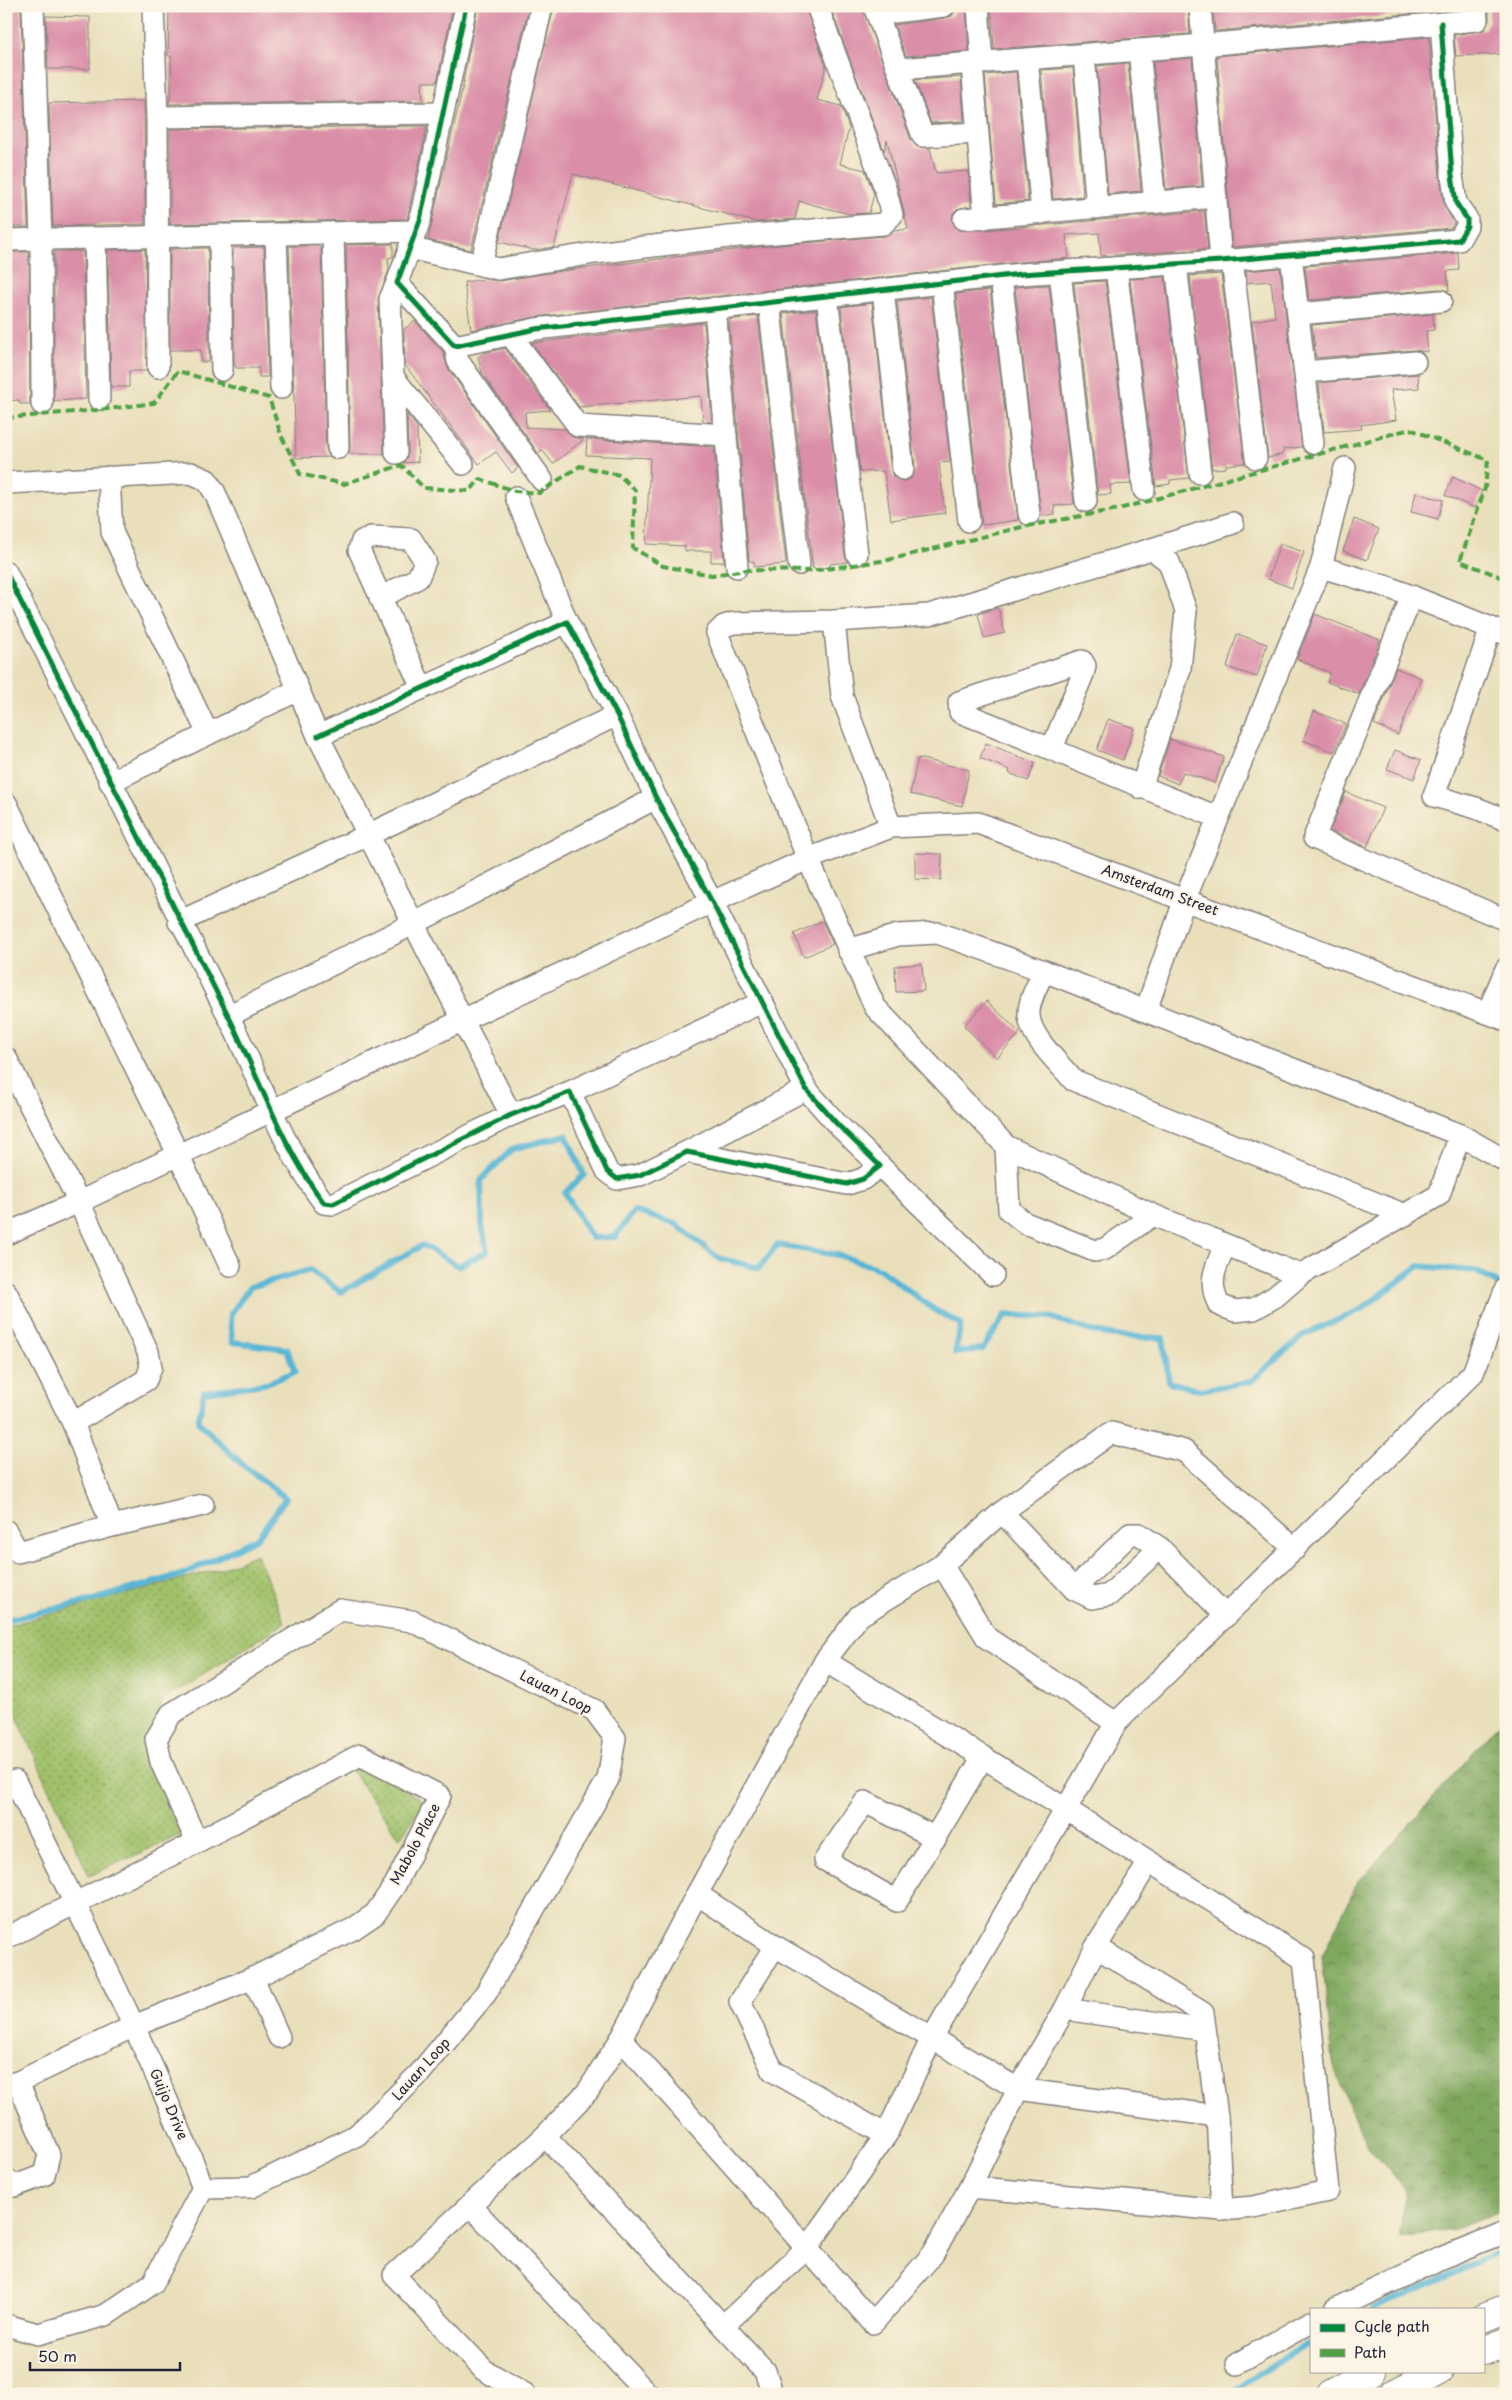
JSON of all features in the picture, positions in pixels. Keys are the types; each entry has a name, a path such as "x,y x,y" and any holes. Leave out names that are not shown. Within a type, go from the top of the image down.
{"highway":[{"path":"1484,2318 1506,2309"},
{"path":"1484,2351 1506,2342"},
{"path":"1330,2394 1370,2372"},
{"path":"1393,2394 1436,2372"}],"street":[{"path":"33,6 40,239 42,404"},
{"path":"153,6 157,117 158,367"},
{"path":"396,453 390,299 412,239 443,113 466,6"},
{"path":"481,265 542,6"},
{"path":"6,240 333,233 412,239 481,265 498,268 594,252 730,237 883,224 892,215 885,188 817,6"},
{"path":"944,6 876,10 923,136 978,133"},
{"path":"978,6 978,133 975,218 1216,197"},
{"path":"1200,6 1216,197 1256,458"},
{"path":"898,69 1203,45 1477,20 1476,6"},
{"path":"455,346 536,329 942,283 1060,272 1226,261 1459,240 1467,226 1467,219 1456,203 1452,175 1441,23"},
{"path":"1140,50 1155,203"},
{"path":"1084,55 1097,208"},
{"path":"1027,59 1042,212"},
{"path":"157,117 443,113"},
{"path":"333,233 338,448"},
{"path":"276,234 281,388"},
{"path":"220,235 222,370"},
{"path":"95,238 99,398"},
{"path":"1291,255 1313,442"},
{"path":"1176,264 1200,473"},
{"path":"1116,268 1144,490"},
{"path":"1060,272 1086,501"},
{"path":"1001,277 1029,514"},
{"path":"397,283 455,346 458,361 542,480"},
{"path":"942,283 969,521"},
{"path":"883,290 903,469"},
{"path":"827,296 858,554"},
{"path":"1298,314 1441,301"},
{"path":"769,302 799,564"},
{"path":"716,308 737,567"},
{"path":"510,334 578,426 726,435"},
{"path":"1305,372 1415,362"},
{"path":"393,377 463,464"},
{"path":"1146,1010 1185,899 1321,567 1345,468"},
{"path":"6,483 191,473 207,480 215,493 318,736 415,923 511,1115"},
{"path":"109,478 112,532 208,734"},
{"path":"516,497 567,622 617,715 656,798 712,902 806,1089 837,1124 993,1275"},
{"path":"1233,523 929,615 834,621 734,623 724,626 717,633 808,859 875,1007 1006,1146 1153,1215 1300,1275"},
{"path":"1141,788 1180,669 1186,611 1169,562 1152,549"},
{"path":"1321,567 1412,596 1498,631 1434,796 1476,808 1506,820"},
{"path":"6,572 179,922 228,1016 272,1111 313,1188 324,1204 333,1204 511,1115 570,1092 762,1002"},
{"path":"1412,596 1314,838 1506,920"},
{"path":"380,598 422,688"},
{"path":"834,621 842,696 891,827"},
{"path":"318,736 567,622"},
{"path":"1052,748 1083,674 1085,666 1082,661 959,702 960,712 1052,748 1141,788 1218,817"},
{"path":"110,782 298,690"},
{"path":"179,922 368,835 617,715"},
{"path":"228,1016 415,923 656,798"},
{"path":"6,803 178,1154 230,1266"},
{"name":"Amsterdam Street","path":"6,1234 79,1202 712,902 808,859 891,827 978,823 1497,1016"},
{"path":"848,950 898,935 938,933 1146,1010 1460,1135 1506,1161"},
{"path":"1497,1016 1506,970"},
{"path":"1044,971 1034,993 1029,1016 1039,1039 1073,1080 1405,1215"},
{"path":"6,1058 79,1202 148,1352 151,1366 146,1380 73,1423"},
{"path":"570,1092 607,1171 617,1179 640,1175 806,1089"},
{"path":"1225,1245 1212,1278 1213,1292 1219,1304 1235,1312 1254,1309 1276,1296 1300,1275 1439,1195 1460,1135"},
{"path":"1006,1146 1010,1210 1025,1223 1095,1251 1105,1249 1153,1215"},
{"path":"687,1152 829,1182 847,1184 863,1179 880,1166"},
{"path":"6,1292 73,1423 112,1526"},
{"path":"723,2326 807,2248 886,2135 931,2040 1116,1723 1473,1373 1502,1297"},
{"path":"525,2394 484,2370 394,2275 545,2136 588,2091 621,2039 697,1894 825,1661 859,1616 942,1565 1002,1512 1110,1433 1184,1450 1295,1549"},
{"path":"6,1531 18,1552 112,1526 203,1505"},
{"path":"1002,1512 1074,1589 1092,1598 1109,1595 1160,1548"},
{"path":"1074,1589 1130,1534 1139,1534 1160,1548 1226,1616"},
{"path":"942,1565 987,1638 1116,1723"},
{"name":"Lauan Loop","path":"197,1842 161,1762 156,1738 171,1714 340,1610 412,1621 594,1710 615,1738 608,1779 486,1993 418,2074 357,2135 251,2187 203,2188"},
{"path":"825,1661 983,1757 1304,1959 1328,2192 1222,2210 970,2187"},
{"name":"Mabolo Place","path":"6,1938 197,1842 360,1755 440,1796 395,1885 375,1914 353,1928 252,1978 134,2026 12,2084"},
{"path":"936,1838 865,1802 825,1860 897,1901 936,1838 983,1757"},
{"name":"Guijo Drive","path":"9,1777 74,1903 134,2026 177,2121 203,2188"},
{"path":"621,2039 872,2322 934,2254 970,2187 1018,2088 1065,2009 1096,1947 1149,1862"},
{"path":"697,1894 775,1946 931,2040 1018,2088 1217,2116"},
{"path":"775,1946 740,2002 773,2071 886,2135"},
{"path":"1096,1947 1203,2013 1217,2116 1222,2210"},
{"path":"252,1978 279,2037"},
{"path":"1065,2009 1205,2030"},
{"path":"6,2179 15,2186 44,2175 50,2155 12,2084"},
{"path":"545,2136 765,2371 770,2386 769,2394"},
{"path":"6,2326 38,2334 106,2315 153,2283 203,2188"},
{"path":"470,2205 648,2394"},
{"path":"1337,2308 1432,2262 1506,2232"},
{"path":"1237,2364 1310,2323"}],"green space":[{"path":"257,1554 285,1623 163,1700 149,1738 189,1831 89,1876 6,1693 6,1626 223,1568"},
{"path":"1506,1716 1506,2210 1453,2230 1399,2237 1406,2191 1368,2146 1334,2070 1322,1956 1358,1882"},
{"path":"363,1764 425,1802 400,1838 352,1771"}],"building":[{"path":"238,6 453,6 437,82 422,82 423,101 169,104 171,56 168,56 169,8"},
{"path":"478,6 529,6 471,250 428,240 464,81"},
{"path":"554,6 805,6 826,66 817,100 841,106 849,128 840,164 865,170 874,194 869,213 849,214 799,201 795,219 756,222 573,174 554,247 534,250 499,242"},
{"path":"830,6 862,6 911,140 917,147 930,148 936,173 968,171 971,206 957,209 953,213 952,221 958,230 986,230 1204,211 1208,249 1101,256 1099,233 1066,235 1069,258 535,317 471,330 464,282 485,279 500,281 561,271 757,247 884,236 894,231 908,229 887,140 884,151"},
{"path":"1012,6 1188,6 1190,34 994,49 991,8"},
{"path":"1213,6 1464,6 1464,9 1215,31"},
{"path":"1489,6 1506,6 1506,54 1456,56 1454,35 1484,30 1489,20"},
{"path":"21,9 28,227 6,227 6,56 11,56 9,10"},
{"path":"966,9 969,51 906,56 894,25 945,18 952,16 956,10"},
{"path":"46,16 90,17 90,69 48,69"},
{"path":"1429,37 1440,177 1444,205 1454,223 1451,228 1232,247 1217,56"},
{"path":"1192,58 1202,186 1166,189 1153,61"},
{"path":"1128,63 1141,191 1108,194 1097,66"},
{"path":"1073,68 1083,196 1053,199 1041,70"},
{"path":"1016,72 1028,201 996,204 985,75"},
{"path":"961,77 964,121 931,123 915,80"},
{"path":"144,101 145,224 53,226 49,103"},
{"path":"427,126 407,219 170,224 170,129"},
{"path":"393,244 393,257 388,258 389,270 378,299 384,454 349,454 346,245"},
{"path":"289,246 321,246 326,448 330,457 296,458"},
{"path":"264,247 268,377 259,377 259,368 236,368 234,362 233,248"},
{"path":"208,248 209,362 201,362 201,350 170,350 170,249"},
{"path":"145,249 147,371 129,371 129,387 111,387 108,250"},
{"path":"54,251 83,251 86,399 54,401"},
{"path":"6,252 29,252 30,404 20,404 19,400 6,401"},
{"path":"1458,253 1459,270 1447,271 1449,291 1440,289 1309,300 1305,266"},
{"path":"1280,268 1302,447 1283,449 1283,454 1268,458 1252,321 1275,317 1271,281 1247,283 1246,271"},
{"path":"1221,274 1245,463 1226,465 1226,468 1212,469 1190,276"},
{"path":"1165,277 1189,478 1170,480 1170,484 1156,486 1130,279"},
{"path":"1105,281 1131,484 1110,485 1111,494 1098,495 1074,283"},
{"path":"1049,285 1074,504 1054,506 1055,514 1041,516 1015,287"},
{"path":"990,290 1018,520 982,525 956,294"},
{"path":"931,297 950,462 939,463 945,513 891,520 884,471 860,472 841,307 872,303 891,470 893,477 904,481 911,479 915,468 897,301"},
{"path":"816,310 845,555 848,562 830,564 830,567 813,569 783,314"},
{"path":"1433,314 1434,330 1426,331 1428,352 1414,350 1316,358 1312,325"},
{"path":"758,316 786,564 755,567 754,561 749,561 729,320"},
{"path":"415,321 443,352 448,368 518,468 512,473 496,452 479,464 405,365 404,329"},
{"path":"704,323 712,422 703,421 701,396 579,407 532,343"},
{"path":"505,348 550,410 525,412 526,427 565,429 572,437 584,439 553,464 542,450 538,453 482,373 478,357 484,353"},
{"path":"1418,374 1419,388 1391,390 1396,420 1361,425 1362,429 1324,432 1319,383"},
{"path":"407,414 417,427 418,462 403,463 408,453"},
{"path":"587,439 714,447 724,562 711,562 711,551 685,551 685,546 646,544 650,458 586,455"},
{"path":"1453,477 1482,491 1475,508 1445,495"},
{"path":"1416,493 1443,500 1438,519 1411,512"},
{"path":"1354,519 1379,529 1367,560 1343,551"},
{"path":"1280,544 1304,552 1292,588 1268,579"},
{"path":"998,608 1005,633 984,638 978,614"},
{"path":"1315,614 1380,640 1359,694 1327,682 1330,673 1297,659"},
{"path":"1237,634 1267,644 1257,677 1227,667"},
{"path":"1396,668 1421,678 1398,735 1374,724"},
{"path":"1314,711 1346,724 1334,752 1303,740"},
{"path":"1108,719 1134,728 1123,760 1097,750"},
{"path":"1170,739 1224,757 1215,783 1183,772 1178,784 1158,776"},
{"path":"986,743 1035,763 1028,781 1009,773 1010,770 980,758"},
{"path":"1395,750 1421,760 1414,779 1387,769"},
{"path":"918,758 969,770 962,806 910,794"},
{"path":"1346,792 1383,808 1367,847 1330,831"},
{"path":"915,853 942,854 941,880 915,879"},
{"path":"822,921 833,944 804,957 794,934"},
{"path":"922,964 924,991 896,992 895,966"},
{"path":"987,1001 1020,1033 997,1058 964,1026"}],"waterway":[{"path":"6,1620 93,1600 184,1574 257,1538 286,1498 243,1465 198,1422 204,1392 264,1384 295,1372 287,1349 232,1342 230,1315 250,1287 310,1270 341,1292 423,1245 458,1266 487,1252 482,1225 481,1180 512,1149 566,1135 584,1175 565,1193 592,1238 615,1237 634,1211 676,1224 718,1258 759,1268 777,1245 838,1255 880,1269 933,1309 961,1324 955,1353 983,1349 1005,1315 1050,1317 1091,1331 1117,1336 1163,1338 1169,1382 1200,1390 1250,1382 1304,1335 1362,1309 1419,1266 1475,1271 1503,1286"},
{"path":"1375,2308 1506,2249"},
{"path":"1227,2394 1310,2343"}],"marked path":[{"path":"6,418 154,403 178,371 269,398 281,435 300,474 344,484 401,465 424,488 470,491 480,479 515,491 539,493 580,466 619,475 635,490 633,548 663,566 712,575 746,570 812,571 888,560 1022,527 1119,509 1410,429 1488,460 1485,488 1460,561 1506,579"}],"cycle path":[{"path":"466,6 420,220 397,283 455,346 536,329 1021,274 1221,261 1459,240 1467,226 1467,219 1456,203 1452,175 1441,23"},
{"path":"6,572 228,1015 283,1136 324,1203 333,1204 511,1115 570,1092 607,1171 617,1179 640,1175 687,1152 847,1184 863,1179 880,1166 837,1124 806,1089 712,902 656,798 617,715 567,622 318,736"}]}
